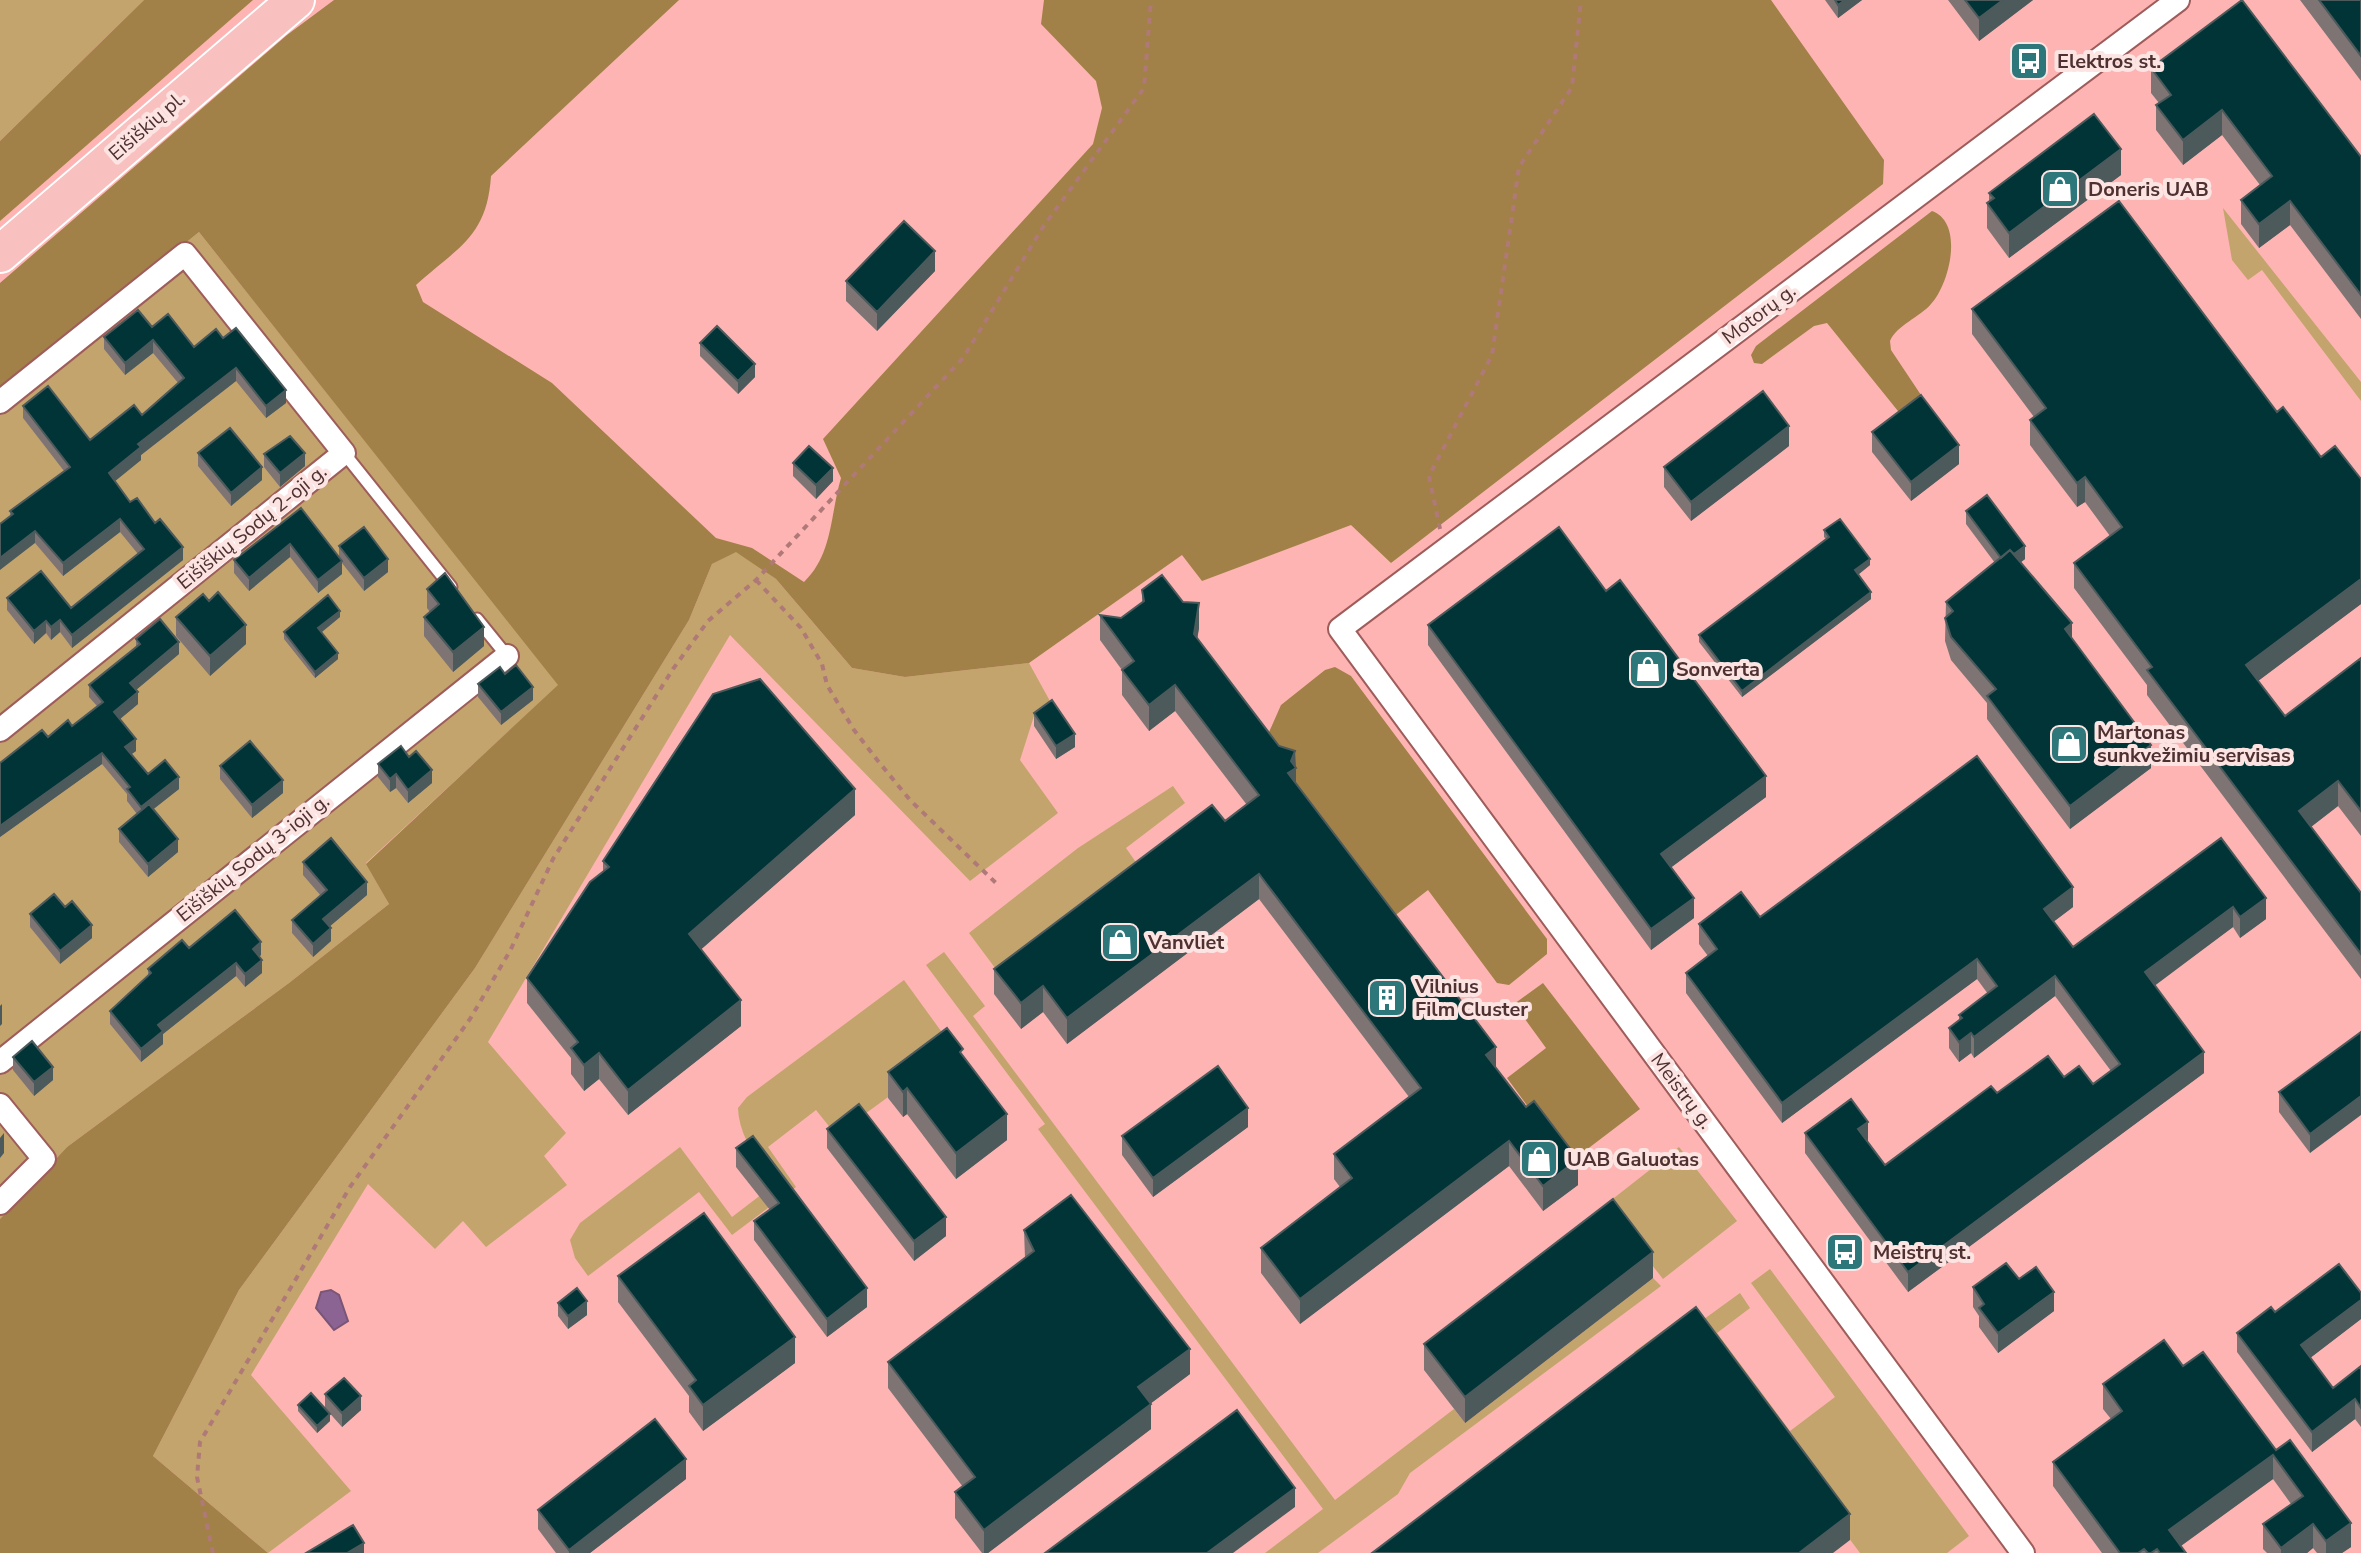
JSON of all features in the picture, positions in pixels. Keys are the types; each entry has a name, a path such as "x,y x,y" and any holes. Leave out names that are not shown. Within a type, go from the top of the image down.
{"main road":[{"name":"Eišiškių pl.","path":"0,254 296,0"}],"street":[{"name":"Motorų g.","path":"1340,629 2178,0"},
{"name":"Eišiškių Sodų 2-oji g.","path":"0,402 185,254 344,453 0,730"},
{"name":"Meistrų g.","path":"1340,629 2023,1553"},
{"name":"Eišiškių Sodų 3-ioji g.","path":"0,1062 507,656"},
{"path":"0,1105 44,1159 0,1203"}],"lane":[{"path":"344,453 459,596"},
{"path":"468,608 507,656"}],"path":[{"path":"213,1553 197,1477 200,1442 350,1187 470,1019 510,951 553,859 673,669 708,621 756,580 963,358 1043,227 1144,88 1151,0"},
{"path":"1445,550 1429,476 1492,355 1519,167 1572,87 1581,0"},
{"path":"756,580 801,628 822,664 827,685 854,730 878,761 910,800 998,885"}],"shaded area":[{"path":"0,0 144,0 0,141"},
{"path":"144,0 253,0 0,221 0,141"},
{"path":"334,0 679,0 491,176 484,213 477,227 457,250 416,285 423,302 552,383 716,538 752,548 804,582 826,547 841,478 823,439 1093,144 1102,108 1096,81 1041,24 1044,0 1771,0 1884,160 1883,184 1391,563 1351,525 1202,581 1182,555 1029,663 905,677 852,668 776,579 736,552 712,564 689,620 475,968 239,1290 153,1456 268,1553 0,1553 0,1219 67,1147 289,983 389,904 366,864 558,685 199,232 0,393 0,283 287,35"},
{"path":"2223,208 2361,382 2361,401 2262,270 2248,280 2232,260"},
{"path":"1932,211 1942,218 1948,228 1951,255 1948,269 1931,304 1898,330 1890,341 1891,350 1925,401 1902,416 1827,323 1814,326 1762,364 1754,363 1751,355 1756,346"},
{"path":"199,232 559,685 366,863 389,904 289,983 67,1147 0,1219 0,393"},
{"path":"736,551 776,579 852,668 905,677 1029,663 1051,703 1034,716 1020,760 1058,813 970,881 730,635 488,1042 566,1133 544,1156 567,1185 486,1247 463,1221 435,1249 368,1184 251,1375 351,1491 268,1553 153,1456 239,1290 475,968 689,620 712,564"},
{"path":"1335,667 1351,676 1547,939 1547,954 1509,985 1497,983 1428,890 1384,924 1262,748 1281,705 1325,670"},
{"path":"1173,786 1185,803 1126,848 1147,878 1007,984 969,933 1078,848"},
{"path":"944,952 985,1006 973,1016 1335,1500 1454,1409 1465,1423 1653,1278 1661,1286 1410,1473 1398,1494 1318,1553 1265,1553 1323,1509 1038,1129 1045,1124 926,965"},
{"path":"904,980 954,1049 836,1135 816,1110 768,1147 796,1187 732,1235 699,1192 588,1276 575,1258 570,1240 580,1223 680,1147 732,1217 775,1184 746,1139 738,1108 747,1097"},
{"path":"1543,983 1640,1109 1569,1163 1507,1078 1546,1048 1514,1004"},
{"path":"1679,1147 1737,1221 1663,1279 1605,1205"},
{"path":"1770,1269 1969,1536 1947,1553 1860,1553 1697,1333 1647,1370 1634,1352 1691,1310 1700,1322 1740,1293 1750,1308 1717,1333 1790,1431 1835,1397 1751,1283"},
{"path":"331,1290 339,1295 348,1321 334,1330 316,1308 321,1292"}],"building":[{"path":"1965,0 2003,0 1979,18"},
{"path":"2242,0 2361,157 2361,295 2290,201 2259,224 2241,200 2272,176 2222,110 2183,140 2156,105 2171,95 2151,68"},
{"path":"2319,0 2361,0 2361,56"},
{"path":"2094,114 2121,149 2009,233 1987,203 1994,198 1989,193"},
{"path":"2119,201 2277,412 2283,407 2321,457 2335,446 2361,479 2361,579 2246,665 2285,716 2361,658 2361,811 2338,781 2299,811 2361,893 2361,954 2147,670 2152,667 2074,563 2122,527 2085,477 2077,483 2030,420 2046,408 1972,309"},
{"path":"904,221 935,251 877,312 846,281"},
{"path":"138,310 152,327 168,314 194,347 216,329 223,338 236,328 286,390 266,406 236,368 138,444 141,447 109,473 130,502 137,498 155,523 160,519 183,547 72,635 60,620 51,627 46,621 34,631 7,598 41,571 71,608 144,549 120,519 63,563 35,531 0,558 0,524 13,514 10,511 70,467 23,406 48,386 90,440 134,405 142,415 184,378 153,340 125,363 104,337"},
{"path":"717,326 755,364 738,381 700,343"},
{"path":"1763,391 1789,426 1691,502 1664,467"},
{"path":"1921,395 1959,445 1911,482 1872,432"},
{"path":"230,428 262,467 231,493 198,453"},
{"path":"290,436 305,453 280,473 264,454"},
{"path":"809,446 833,468 816,485 793,463"},
{"path":"1987,495 2025,546 2014,554 2010,550 2001,558 1966,511"},
{"path":"301,508 342,561 318,580 290,544 249,578 234,560"},
{"path":"1840,519 1870,559 1855,570 1871,592 1742,691 1699,635 1829,537 1824,530"},
{"path":"364,527 388,559 364,578 339,546"},
{"path":"1559,527 1606,591 1620,580 1766,776 1661,854 1694,898 1651,929 1428,625"},
{"path":"2010,550 2072,623 2065,629 2151,745 2070,806 1987,696 1996,689 1951,637 1945,618 1953,611 1946,602"},
{"path":"445,573 484,627 453,652 424,617 439,604 427,589"},
{"path":"1162,575 1183,602 1199,603 1194,634 1279,746 1295,751 1291,761 1296,768 1288,773 1496,1047 1486,1055 1526,1107 1534,1101 1578,1159 1543,1186 1509,1141 1300,1299 1261,1248 1352,1178 1334,1154 1421,1088 1259,874 1067,1018 1043,986 1021,1003 994,969 1212,805 1225,821 1259,795 1175,685 1149,705 1122,670 1134,661 1100,615 1121,618 1144,601 1142,590"},
{"path":"218,592 246,625 210,656 176,617 203,594 209,601"},
{"path":"328,595 340,611 318,628 338,653 315,672 284,632"},
{"path":"160,619 179,642 130,683 138,692 114,712 136,739 125,747 148,774 165,760 179,777 141,807 127,789 130,787 102,753 0,826 0,763 42,730 48,737 68,720 72,726 103,702 89,685 140,644 136,639"},
{"path":"516,665 533,687 501,712 478,684 500,667 505,674"},
{"path":"760,679 855,789 689,934 741,1000 628,1090 599,1053 584,1065 571,1048 578,1042 527,978 590,882 609,867 603,861 713,694"},
{"path":"1052,700 1075,734 1056,746 1034,713"},
{"path":"250,741 283,780 252,805 220,766"},
{"path":"401,746 409,757 416,751 432,770 408,790 396,774 390,779 378,764"},
{"path":"1977,756 2073,887 2044,909 2073,947 2221,838 2266,898 2240,917 2233,907 2145,972 2204,1052 1908,1272 1805,1133 1851,1099 1868,1122 1858,1129 1885,1165 1991,1086 1997,1093 2048,1056 2064,1077 2079,1066 2093,1084 2120,1064 2055,976 1974,1037 1971,1033 1959,1042 1949,1028 1962,1018 1959,1015 1997,986 1977,959 1782,1103 1686,973 1717,949 1699,924 1741,892 1760,917"},
{"path":"149,804 178,839 148,864 119,829"},
{"path":"331,838 367,882 323,919 331,928 313,944 292,920 327,890 303,862"},
{"path":"54,894 65,907 72,901 92,925 60,951 30,914"},
{"path":"235,910 261,942 253,949 262,960 245,974 236,963 158,1025 163,1031 141,1049 110,1011 151,973 148,969 182,940 189,948"},
{"path":"947,1028 963,1049 960,1052 1007,1114 956,1153 907,1088 903,1092 888,1072"},
{"path":"2361,1032 2361,1096 2310,1134 2279,1092"},
{"path":"32,1041 53,1067 34,1082 13,1057"},
{"path":"1218,1066 1248,1108 1153,1178 1122,1136"},
{"path":"859,1104 946,1217 914,1241 827,1129"},
{"path":"753,1136 867,1288 827,1319 754,1221 779,1203 736,1148"},
{"path":"1071,1195 1190,1349 1138,1387 1151,1404 984,1530 955,1492 975,1477 888,1362 1034,1251 1024,1230"},
{"path":"1613,1199 1653,1252 1465,1397 1424,1344"},
{"path":"704,1213 795,1337 703,1405 689,1386 696,1380 618,1276"},
{"path":"2006,1263 2019,1279 2036,1267 2054,1292 1998,1333 1979,1308 1984,1304 1973,1287"},
{"path":"2339,1264 2361,1293 2361,1300 2301,1345 2333,1388 2361,1366 2361,1408 2355,1399 2312,1432 2237,1333 2271,1307 2275,1312"},
{"path":"577,1288 587,1301 568,1316 558,1303"},
{"path":"1696,1307 1850,1514 1799,1553 1372,1553"},
{"path":"2164,1340 2183,1366 2203,1352 2276,1450 2290,1440 2351,1523 2326,1541 2313,1524 2281,1548 2263,1524 2303,1496 2273,1455 2169,1530 2186,1553 2160,1553 2157,1549 2148,1553 2144,1549 2138,1553 2120,1553 2053,1462 2122,1411 2103,1384"},
{"path":"344,1378 361,1396 342,1413 325,1394"},
{"path":"311,1393 330,1414 317,1426 298,1405"},
{"path":"1237,1410 1295,1488 1207,1553 1045,1553"},
{"path":"655,1419 686,1459 569,1550 538,1510"},
{"path":"353,1525 364,1543 347,1553 306,1553"}],"place":[{"name":"Elektros st.","path":"2029,61"},
{"name":"Doneris UAB","path":"2060,189"},
{"name":"Sonverta","path":"1648,669"},
{"name":"Martonas sunkvežimiu servisas","path":"2069,744"},
{"name":"Vanvliet","path":"1120,942"},
{"name":"Vilnius Film Cluster","path":"1387,998"},
{"name":"UAB Galuotas","path":"1539,1159"},
{"name":"Meistrų st.","path":"1845,1252"}]}
